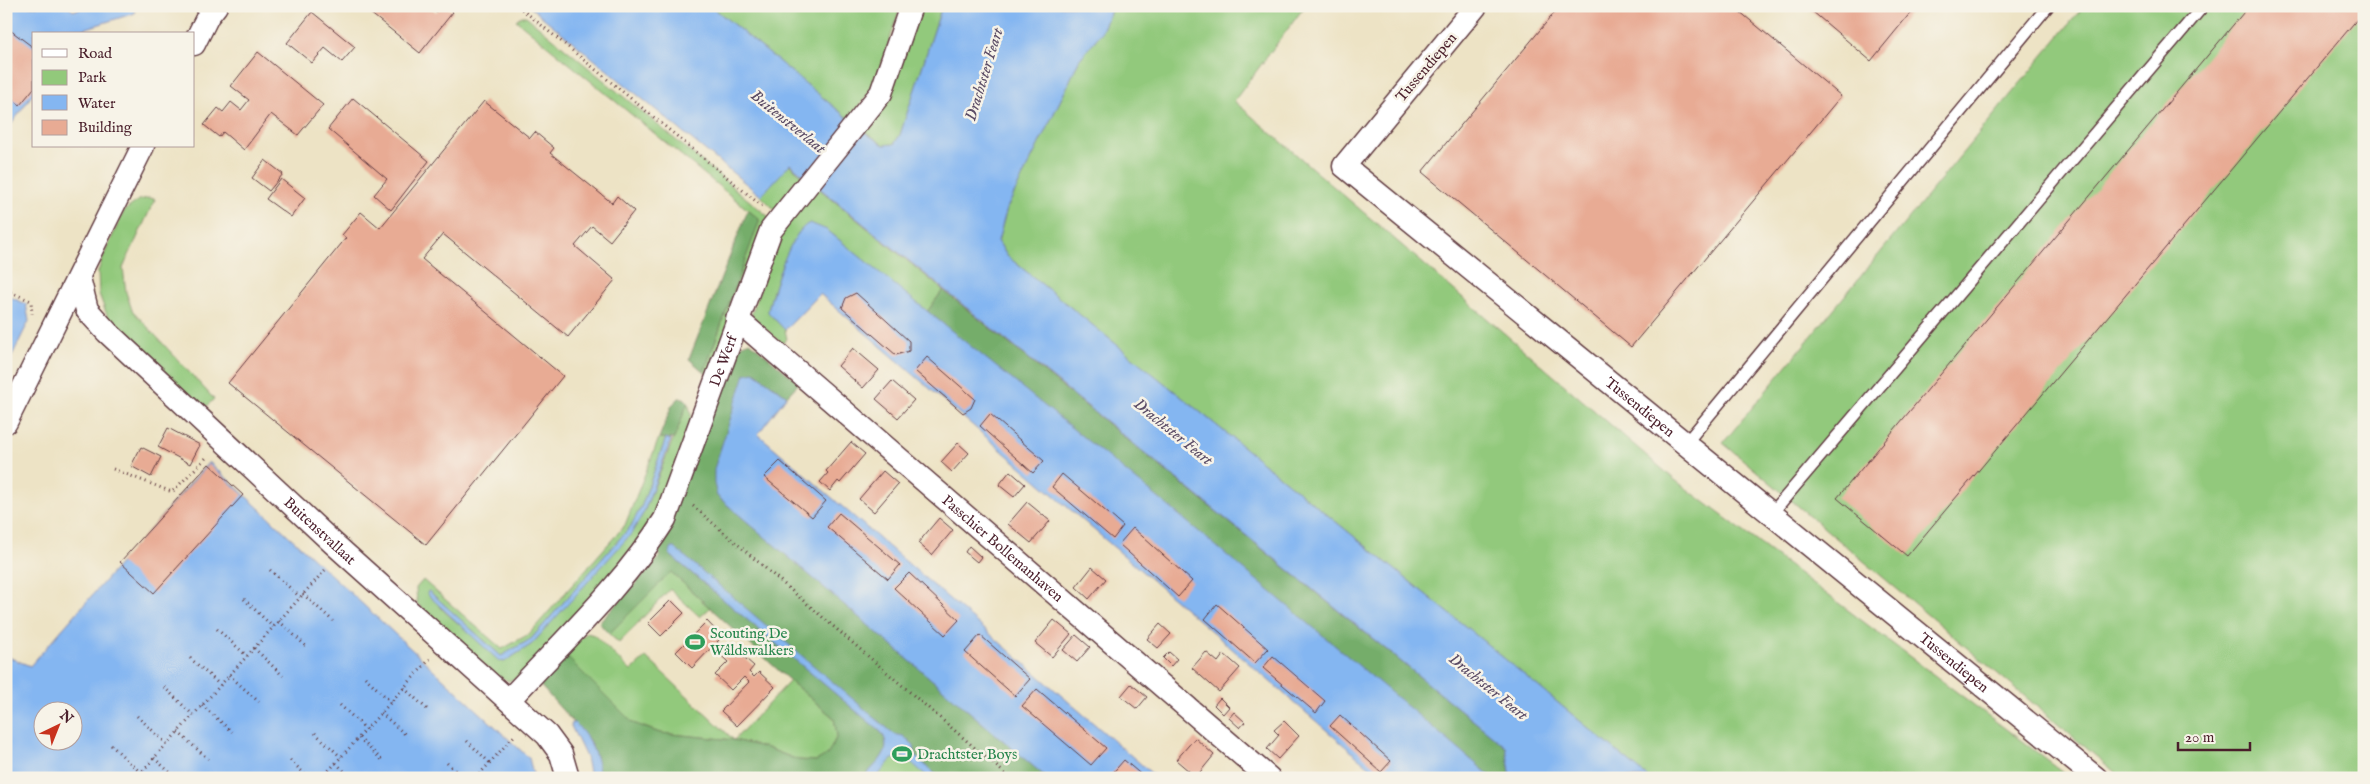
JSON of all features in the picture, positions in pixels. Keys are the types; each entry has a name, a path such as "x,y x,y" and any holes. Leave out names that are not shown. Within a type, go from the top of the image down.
{"street":[{"path":"195,42 208,16 216,6"},
{"name":"De Werf","path":"509,700 650,544 665,519 771,230 881,93 911,6"},
{"name":"Tussendiepen","path":"1476,6 1344,166 2096,778"},
{"path":"6,422 142,148"},
{"name":"Buitenstvallaat","path":"79,278 87,310 107,332 333,543 547,735 568,772 568,778"},
{"name":"Passchier Bollemanhaven","path":"737,319 1269,778"}],"lane":[{"path":"1686,443 2048,6"},
{"path":"1772,513 2203,6"}],"path":[{"path":"498,6 501,8 502,6"},
{"path":"518,6 780,220"},
{"path":"6,290 30,301 34,322"},
{"path":"113,469 172,492 207,456 214,462"},
{"path":"675,490 1010,778"},
{"path":"136,778 329,566"},
{"path":"270,570 300,598"},
{"path":"303,594 333,621"},
{"path":"244,599 273,627"},
{"path":"279,621 308,648"},
{"path":"217,629 247,656"},
{"path":"254,648 283,676"},
{"path":"423,652 437,665"},
{"path":"190,658 220,685"},
{"path":"322,778 430,659"},
{"path":"229,675 259,702"},
{"path":"365,677 391,702"},
{"path":"164,687 194,715"},
{"path":"404,688 429,711"},
{"path":"202,705 232,732"},
{"path":"340,705 366,730"},
{"path":"381,713 407,736"},
{"path":"137,716 167,744"},
{"path":"476,778 515,736 508,730"},
{"path":"178,732 208,759"},
{"path":"315,733 341,757"},
{"path":"358,738 384,762"},
{"path":"467,741 490,762"},
{"path":"110,745 141,773"},
{"path":"154,758 176,778"},
{"path":"290,760 309,778"},
{"path":"336,763 351,778"},
{"path":"447,763 463,778"},
{"path":"84,774 88,778"}],"green space":[{"path":"711,6 901,6 875,84 850,120"},
{"path":"920,6 942,6 900,135 894,144 884,145 864,131"},
{"path":"1113,6 1305,6 1234,101 1675,480 2071,778 1649,778 1471,631 1007,256 998,241 1007,208 1079,60 1101,33"},
{"path":"2084,6 2364,6 2364,778 2122,778 1723,443"},
{"path":"521,16 526,16 769,217 709,375 704,372 759,219 516,20"},
{"path":"789,164 804,177 776,211 761,196"},
{"path":"817,187 943,290 927,312 827,230 799,232 776,281 768,312 785,330 787,339 782,344 751,316 778,237"},
{"path":"155,199 123,268 126,292 132,310 214,399 204,409 108,318 99,294 98,272 124,211 139,200"},
{"path":"748,210 759,219 759,222 704,372 689,359"},
{"path":"943,290 1506,747 1510,772 1506,778 1493,778 927,312"},
{"path":"750,342 799,383 787,396 754,372 717,496 1047,778 940,778 915,756 915,749 669,554 881,732 885,739 885,751 878,762 863,778 663,778 656,773 644,771 634,778 599,778 596,756 589,740 537,682 563,653 633,723 660,733 734,740 767,748 798,760 816,761 828,754 837,736 834,718 790,681 671,572 609,634 599,623 661,556 655,550 737,347"},
{"path":"679,398 684,398 688,402 674,439 659,438 672,405"},
{"path":"688,402 692,419 665,497 643,538 520,677 509,681 497,677 417,604 416,588 423,580 502,649 529,634 625,525 659,438 666,438 642,505 631,526 531,639 501,656 430,592 427,592 446,613 504,662 532,644 636,526 644,512"},
{"path":"671,572 710,608 700,617 670,589 619,643 609,634"},
{"path":"587,633 594,635 631,671 646,657 734,740 660,733 633,723 563,653"},
{"path":"790,681 834,718 837,736 828,755 816,761 798,760 767,748 734,740"},
{"name":"Drachtster Boys","path":"897,722 961,778 851,778"}],"water":[{"path":"6,6 68,6 73,11 87,6 133,6 135,13 84,29 82,32 32,32 32,95 6,132"},
{"path":"529,6 711,6 867,134 884,145 894,144 900,135 942,6 1113,6 1101,33 1079,60 1007,208 998,241 1007,256 1471,631 1649,778 1506,778 1510,772 1506,747 790,164 761,196"},
{"path":"810,223 827,230 1167,505 1493,778 1382,778 820,294 785,330 768,312 770,303 789,249 803,228"},
{"path":"6,295 26,304 29,321 6,368"},
{"path":"754,372 787,396 758,434 1157,778 1047,778 717,496 714,483 714,469 745,374"},
{"path":"666,438 671,440 644,512 631,534 532,644 504,662 499,661 427,594 428,591 430,592 501,656 531,639 631,526 642,505"},
{"path":"209,462 529,758 534,778 6,778 6,656 30,666"},
{"path":"672,548 675,548 894,734 903,736 914,745 915,756 940,778 929,778 906,758 898,757 891,760 876,778 863,778 878,762 885,751 885,739 881,732 669,554"},
{"path":"572,723 575,723 593,748 598,763 599,778 590,778 586,757 571,726"}],"building":[{"path":"374,6 429,6 436,12 441,6 446,6 453,12 420,53 369,12"},
{"path":"1560,6 1733,6 1841,96 1631,347 1422,172"},
{"path":"1806,6 1916,6 1871,61"},
{"path":"2249,6 2364,6 2364,11 1907,556 1837,498"},
{"path":"312,12 355,47 342,62 325,48 312,63 287,43"},
{"path":"6,27 32,46 32,90 20,105 6,94"},
{"path":"258,52 323,105 298,135 271,114 244,150 223,132 219,137 204,125 218,108 223,112 231,102 241,110 249,100 231,86"},
{"path":"353,98 429,161 391,210 374,195 387,179 328,129"},
{"path":"484,101 530,138 535,132 554,148 550,153 612,203 617,196 634,211 610,241 592,226 575,246 615,280 568,337 443,234 422,259 563,376 426,545 228,383 346,238 342,235 361,212 380,228"},
{"path":"265,160 283,174 269,191 252,178"},
{"path":"281,179 305,198 291,217 266,199"},
{"path":"856,293 909,341 909,351 896,355 842,308 846,298"},
{"path":"853,348 879,370 863,388 838,366"},
{"path":"927,357 975,399 971,408 963,413 915,371"},
{"path":"892,381 914,400 898,418 876,399"},
{"path":"990,414 1044,461 1033,473 980,426"},
{"path":"168,428 200,445 190,464 158,447"},
{"path":"851,442 865,454 840,483 838,481 830,491 820,482 828,473 826,471"},
{"path":"958,443 969,453 952,472 941,462"},
{"path":"141,447 161,457 151,477 131,466"},
{"path":"780,461 826,501 812,517 764,477"},
{"path":"209,464 243,495 154,593 120,562"},
{"path":"883,471 898,484 874,512 859,499"},
{"path":"1010,471 1025,484 1014,497 999,485"},
{"path":"1062,474 1123,526 1113,539 1052,487"},
{"path":"1027,502 1050,521 1031,543 1008,524"},
{"path":"839,513 900,565 888,579 827,527"},
{"path":"939,518 953,530 932,555 918,543"},
{"path":"1133,528 1192,581 1178,597 1119,544"},
{"path":"969,546 981,557 977,562 965,552"},
{"path":"1092,567 1106,579 1089,599 1076,587"},
{"path":"909,573 959,620 945,635 894,588"},
{"path":"671,600 684,613 661,636 648,623"},
{"path":"1217,604 1268,649 1255,663 1205,619"},
{"path":"1054,620 1071,634 1052,657 1035,643"},
{"path":"707,621 722,637 717,642 733,657 738,652 754,666 749,672 754,677 759,672 775,687 737,726 721,711 749,682 744,677 731,690 715,675 728,662 712,647 692,668 676,652"},
{"path":"1160,624 1171,634 1158,648 1147,639"},
{"path":"980,635 1030,679 1015,696 965,652"},
{"path":"1076,635 1090,647 1077,662 1063,650"},
{"path":"1169,652 1177,659 1171,666 1163,658"},
{"path":"1206,652 1218,662 1224,654 1240,668 1219,692 1192,668"},
{"path":"1273,656 1325,701 1316,713 1263,668"},
{"path":"1131,684 1147,697 1137,709 1121,696"},
{"path":"1037,689 1106,748 1091,765 1022,706"},
{"path":"1220,698 1229,707 1223,714 1214,705"},
{"path":"1234,712 1245,722 1240,728 1229,718"},
{"path":"1340,715 1391,761 1381,772 1330,726"},
{"path":"1284,721 1299,736 1278,759 1267,749 1279,735 1274,730"},
{"path":"1195,738 1214,755 1196,777 1176,760"},
{"path":"1124,760 1145,778 1110,776"}],"place":[{"name":"Scouting De Wâldswalkers","path":"695,642"},
{"name":"Drachtster Boys","path":"902,754"}],"water label":[{"name":"Drachtster Feart","path":"983,74"},
{"name":"Buitenstverlaat","path":"789,121"},
{"name":"Drachtster Feart","path":"1174,431"},
{"name":"Drachtster Feart","path":"1489,686"}]}
